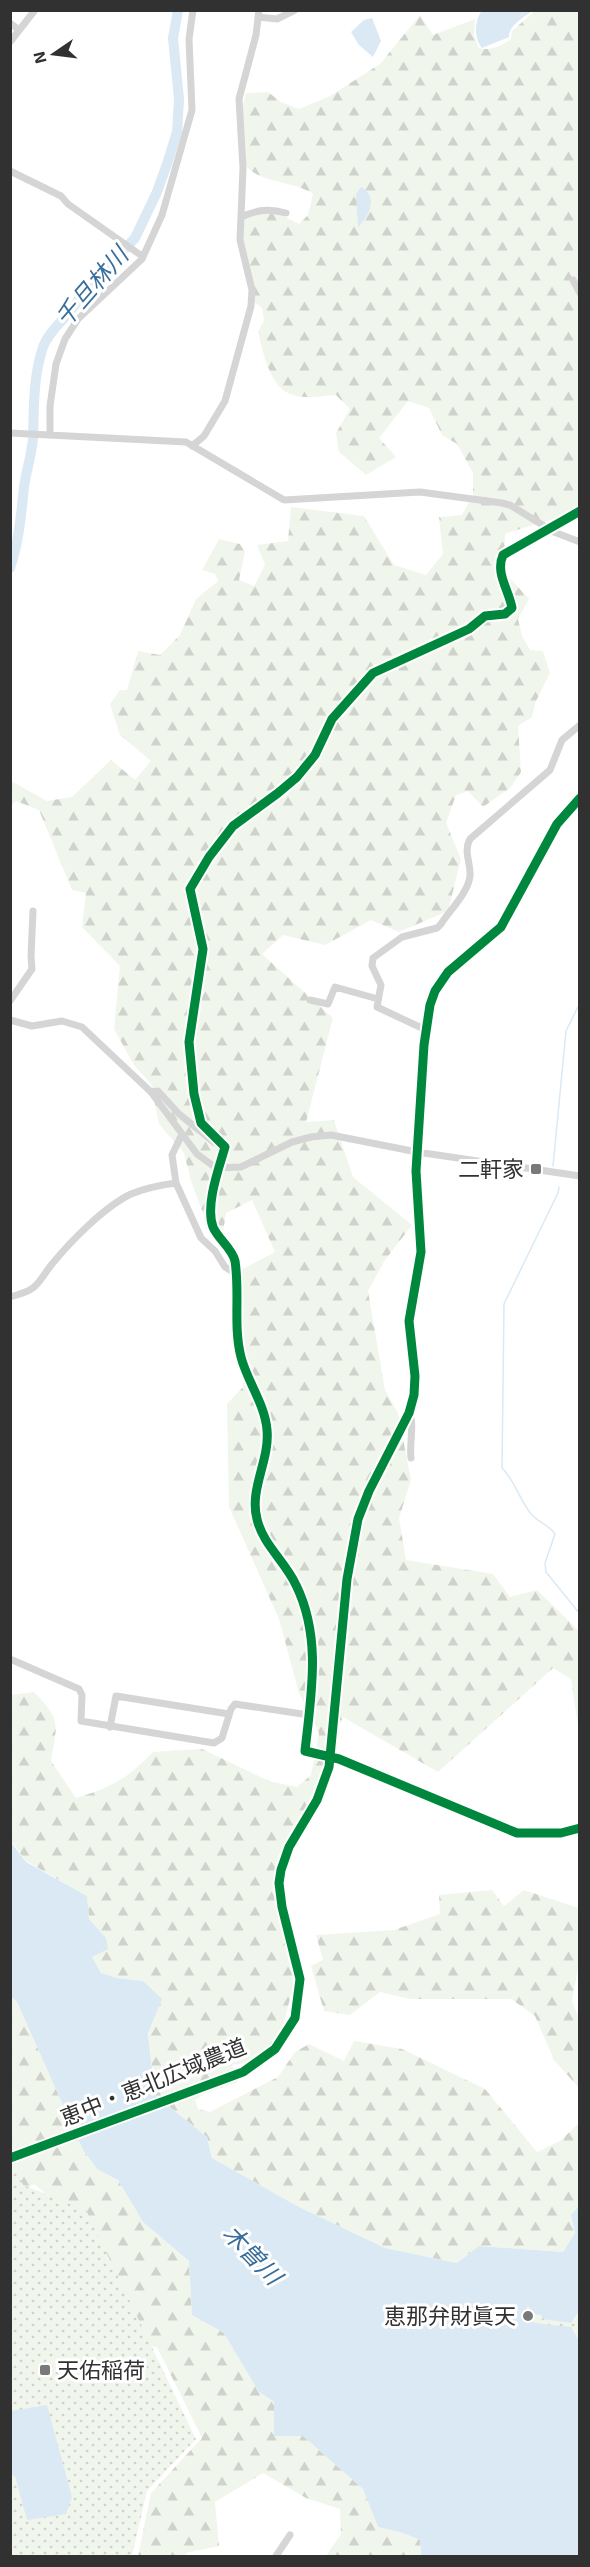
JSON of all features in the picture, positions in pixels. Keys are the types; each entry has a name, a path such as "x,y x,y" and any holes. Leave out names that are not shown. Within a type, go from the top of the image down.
{"street":[{"path":"10,42 35,10"},
{"path":"48,435 56,364 65,339 78,319 142,259 162,215 192,110 189,39 193,10"},
{"path":"192,446 204,435 225,401 249,315 252,290 240,240 243,168 239,99 259,14 277,19 294,10"},
{"path":"10,24 19,30"},
{"path":"10,171 61,196 68,204 142,256"},
{"path":"241,217 256,211 272,209 285,213"},
{"path":"573,280 579,293"},
{"path":"10,433 186,442 284,500 420,492 502,503 510,505 549,528 579,542"},
{"path":"579,511 506,552 501,559 501,574 512,608 505,614 485,616 469,629 373,673 332,719 315,755 297,777 233,826 196,876 190,889 190,896 203,949 189,1052 198,1117 207,1130 225,1147 211,1203 213,1227 234,1259 241,1356 267,1429 266,1460 255,1495 256,1515 268,1544 297,1586 312,1636 314,1662 305,1751 331,1756 517,1833 561,1833 579,1828"},
{"path":"426,1030 377,1007 381,985 372,966 373,958 402,937 437,928 441,924 466,886 470,875 466,846 470,839 550,770 562,740 579,724"},
{"name":"恵中・恵北広域農道","path":"10,2158 243,2072 275,2049 295,2018 302,1965 282,1907 279,1883 281,1870 289,1847 322,1789 331,1756 353,1540 369,1491 409,1413 414,1395 415,1376 410,1312 421,1252 417,1201 417,1152 430,1005 448,972 501,927 557,824 579,798"},
{"path":"10,1001 32,969 33,912"},
{"path":"310,1000 328,1004 335,987 378,999"},
{"path":"10,1020 32,1026 62,1021 82,1027 151,1092 205,1161 216,1168 228,1169 255,1162 292,1142 331,1135 417,1152 579,1176"},
{"path":"151,1092 158,1091 199,1131 215,1143 220,1142"},
{"path":"182,1134 172,1155 176,1183 201,1238 215,1251 225,1268 235,1273"},
{"path":"10,1297 25,1293 39,1284 52,1265 80,1234 117,1203 151,1187 176,1183"},
{"path":"409,1413 412,1417 411,1458"},
{"path":"10,1659 79,1689 82,1695 81,1721 110,1727 214,1743 222,1738 232,1706 238,1703 309,1715"},
{"path":"110,1727 116,1696 229,1714"},
{"path":"276,2556 290,2535"}],"green space":[{"path":"535,11 579,11 579,520 570,513 505,534 504,572 529,599 518,619 522,636 530,650 543,651 550,673 536,701 532,717 518,726 521,772 510,788 483,807 468,791 456,795 446,823 461,859 448,911 399,932 371,920 325,945 283,935 262,954 333,1018 306,1122 334,1120 353,1177 412,1225 385,1260 368,1291 385,1390 398,1413 411,1480 399,1518 406,1560 493,1574 510,1597 537,1590 579,1631 579,1733 571,1679 553,1668 438,1772 343,1717 310,1801 286,1839 275,1866 273,1889 294,1982 282,2031 268,2047 247,2063 232,2065 238,2082 206,2093 195,2100 198,2109 210,2112 278,2077 295,2052 309,2044 344,2061 354,2041 402,2049 485,2089 537,2152 560,2141 579,2123 579,2206 571,2215 575,2233 563,2252 479,2246 457,2263 385,2248 299,2207 212,2158 207,2137 155,2095 143,1981 117,1978 101,1973 92,1957 106,1938 89,1919 87,1896 26,1861 11,1841 11,1695 34,1692 49,1710 56,1730 51,1761 76,1798 118,1781 153,1752 202,1749 269,1781 297,1787 311,1775 319,1733 299,1693 279,1619 229,1507 227,1404 243,1387 243,1269 275,1252 252,1200 226,1213 223,1232 211,1235 191,1181 184,1153 159,1124 151,1084 134,1065 114,1029 120,966 82,927 86,893 72,890 39,810 16,801 11,806 11,781 47,801 72,797 111,760 135,780 151,761 120,735 110,704 120,690 127,690 138,651 160,655 180,635 196,599 218,581 215,574 202,570 219,539 240,544 245,552 239,580 254,586 265,565 257,545 288,541 291,507 364,516 394,565 426,575 443,554 439,517 462,515 473,495 473,473 457,444 442,435 429,408 408,401 379,438 396,457 366,475 339,452 336,433 350,409 336,395 303,397 293,395 285,391 273,378 258,332 264,320 262,308 254,302 241,240 242,218 272,210 299,224 308,215 313,194 251,171 246,165 241,113 246,93 268,92 281,102 299,109 330,96 380,64 420,15 433,35 475,19 474,35 479,48 488,49 511,39 512,31"},
{"path":"492,1890 504,1906 524,1890 579,1908 578,1969 572,2001 579,2018 579,2088 554,2060 535,2016 511,1999 410,1999 380,1992 350,2015 324,2011 311,1966 323,1960 316,1935 394,1930 440,1914 439,1895"},
{"path":"10,1997 17,2002 83,2150 97,2169 118,2180 143,2222 189,2261 192,2315 224,2333 258,2391 274,2402 274,2436 303,2436 363,2489 378,2527 420,2540 421,2555 424,2556 326,2556 341,2534 340,2509 306,2498 263,2473 215,2502 219,2546 186,2553 185,2556 138,2556 151,2493 202,2438 157,2347 84,2339 68,2211 34,2184 11,2201"},
{"path":"16,2168 23,2185 86,2210 196,2439 147,2491 132,2556 11,2556 10,2169"},
{"path":"579,2296 579,2355 508,2323 523,2297"}],"water":[{"path":"482,11 532,11 514,25 509,37 482,48 476,30"},
{"path":"372,18 381,41 373,57 359,45 351,32 364,20"},
{"path":"361,187 370,196 371,201 366,218 358,227 356,194"},
{"name":"木曽川","path":"10,1841 26,1862 87,1896 89,1919 106,1938 108,1949 92,1957 101,1973 117,1978 143,1981 162,1999 148,2033 155,2095 207,2137 212,2158 299,2207 385,2248 457,2263 479,2246 563,2252 575,2233 571,2215 579,2206 579,2311 571,2323 543,2319 528,2306 521,2316 536,2323 571,2327 579,2341 579,2556 421,2555 420,2540 378,2527 363,2489 303,2436 274,2436 274,2402 258,2391 224,2333 192,2315 189,2261 143,2222 118,2180 97,2169 83,2150 17,2002 11,1997"},
{"path":"47,2405 72,2497 66,2514 27,2520 15,2476 11,2474 11,2411"}],"waterway":[{"name":"千旦林川","path":"10,568 18,538 32,444 36,381 43,347 50,334 78,300 135,238 157,192 177,132 179,99 173,38 178,10"},
{"path":"553,1166 566,1031 580,1003"},
{"path":"559,1187 504,1304 502,1468 529,1511 555,1534 545,1563 546,1572 580,1614"}],"cycle path":[{"path":"580,511 503,555 502,575 512,608 505,614 485,616 469,629 373,673 332,719 315,755 297,777 233,826 209,857 190,889 203,949 189,1042 194,1094 201,1123 225,1147 214,1187 211,1218 215,1231 235,1261 241,1357 266,1420 266,1452 257,1486 255,1508 257,1519 264,1537 296,1585 309,1625 312,1646 312,1688 305,1751 339,1759 517,1833 561,1833 580,1828"},
{"path":"10,2158 243,2072 275,2049 295,2018 300,1979 282,1907 279,1883 281,1870 289,1847 317,1800 329,1767 347,1579 358,1519 369,1491 409,1413 414,1395 415,1376 409,1321 421,1252 416,1171 424,1045 430,1005 435,991 448,972 501,927 557,824 580,798"}],"place":[{"name":"二軒家","path":"536,1169"},
{"name":"恵那弁財眞天","path":"528,2316"},
{"name":"天佑稲荷","path":"45,2370"}]}
